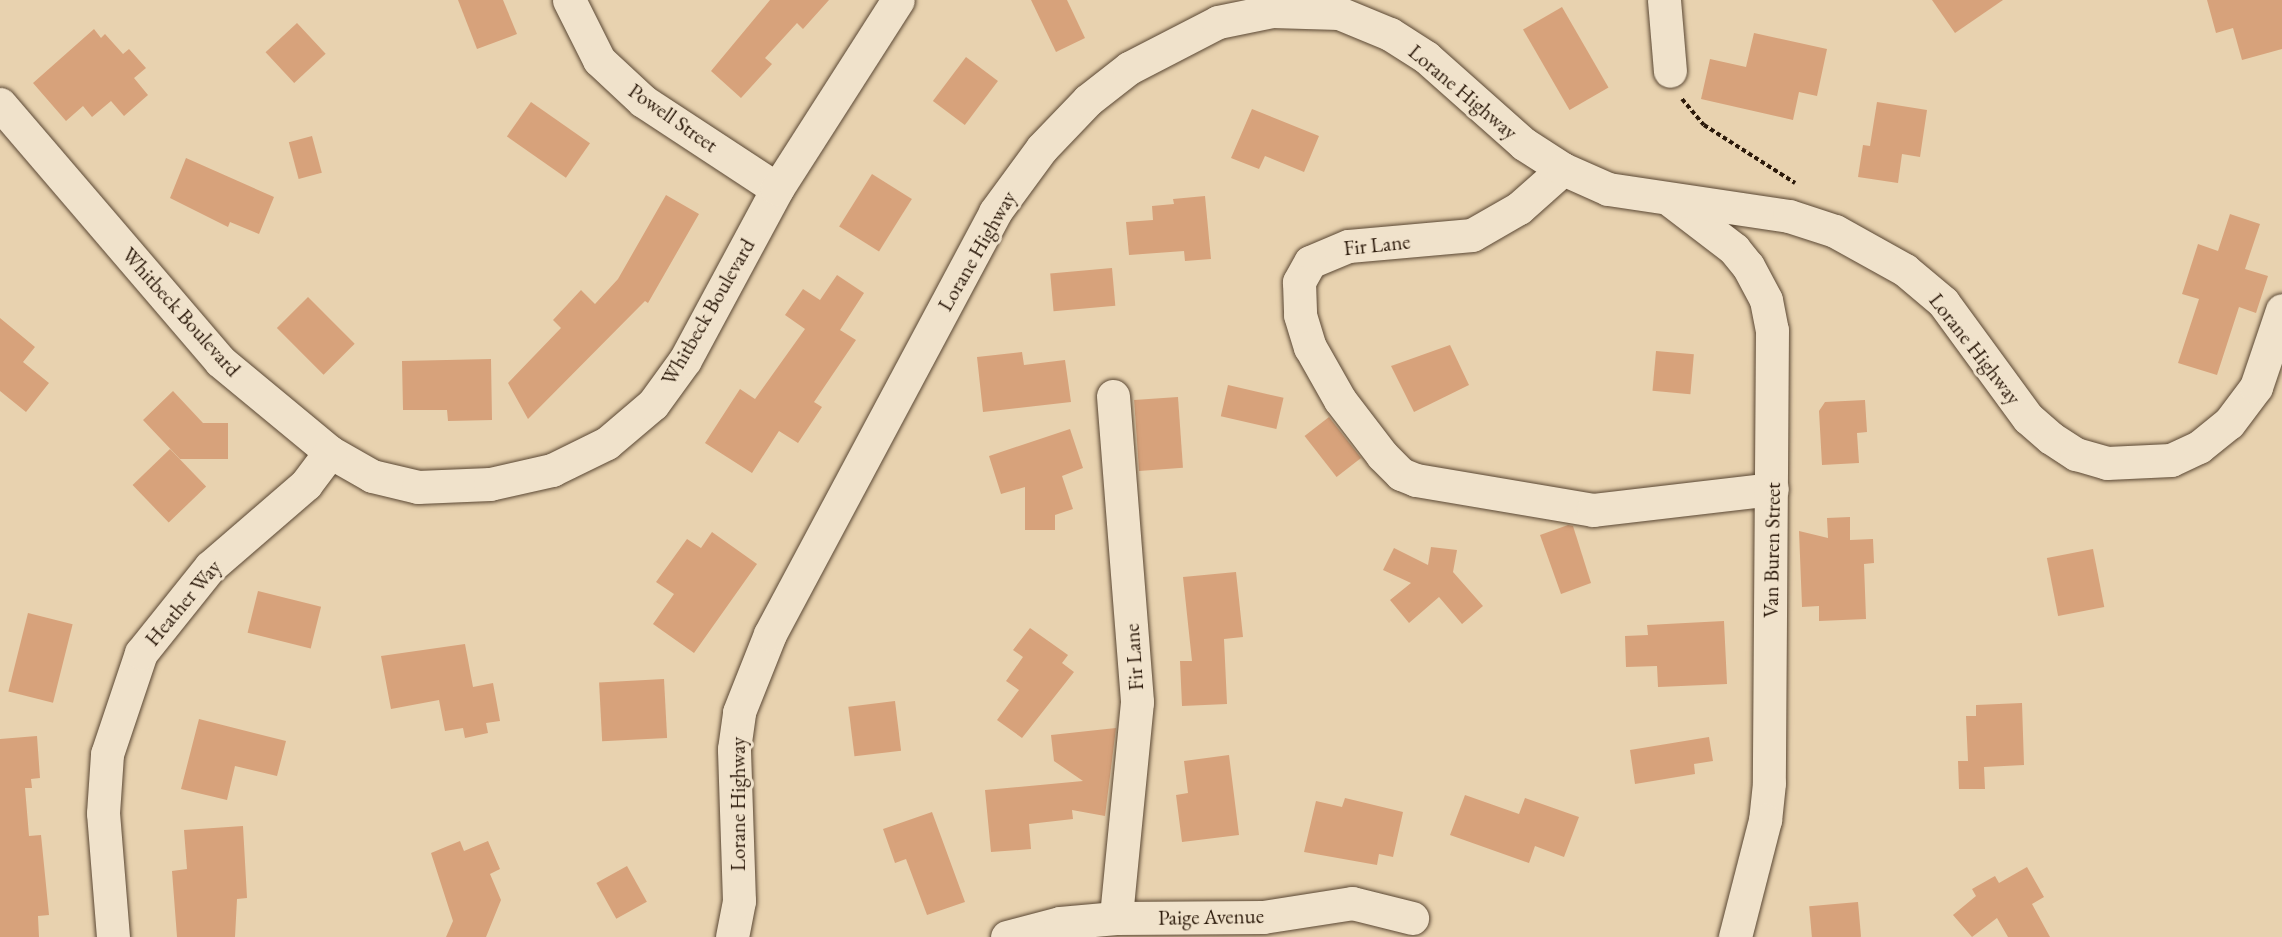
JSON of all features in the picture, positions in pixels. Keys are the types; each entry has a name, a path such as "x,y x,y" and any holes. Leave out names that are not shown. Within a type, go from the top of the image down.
{"street":[{"name":"Powell Street","path":"569,0 599,60 643,100 777,189"},
{"name":"Whitbeck Boulevard","path":"0,104 220,361 330,452 372,476 418,487 490,484 552,470 607,443 654,404 685,360 777,189 898,0"},
{"path":"1664,0 1670,71"},
{"name":"Lorane Highway","path":"732,937 739,901 734,749 739,712 753,671 995,212 1042,148 1088,100 1128,68 1218,22 1272,11 1339,13 1390,34 1426,57 1524,144 1563,169 1608,189 1670,200 1764,211 1816,223 1905,270 1943,302 2028,418 2076,454 2107,463 2171,460 2199,447 2229,423 2256,387 2282,310"},
{"name":"Fir Lane","path":"1563,169 1519,208 1472,235 1348,246 1319,256 1303,271 1298,300 1310,347 1340,400 1401,474 1593,510 1772,489"},
{"name":"Van Buren Street","path":"1670,200 1734,249 1766,300 1772,330 1768,805 1735,937"},
{"name":"Fir Lane","path":"1113,396 1137,702 1116,918"},
{"name":"Heather Way","path":"113,937 103,813 107,754 141,653 210,567 306,484 330,452"},
{"name":"Paige Avenue","path":"1021,935 1116,918 1263,917 1352,903 1412,918"}],"path":[{"path":"1670,71 1677,92 1704,124 1773,172 1804,186"}],"building":[{"path":"458,0 503,0 517,34 477,49"},
{"path":"770,0 829,0 803,29 797,23 765,58 772,64 741,98 711,71"},
{"path":"1031,0 1067,0 1085,38 1056,52"},
{"path":"1932,0 2003,0 1955,33"},
{"path":"2207,0 2282,0 2282,49 2242,60 2233,28 2216,33"},
{"path":"1562,7 1608,88 1570,110 1523,30"},
{"path":"297,23 326,54 294,83 266,52"},
{"path":"94,29 101,38 105,34 123,54 129,49 146,68 134,78 148,95 124,116 111,101 92,117 83,106 66,121 33,83"},
{"path":"1754,33 1827,49 1817,96 1799,92 1793,120 1701,99 1710,59 1746,67"},
{"path":"966,57 998,81 965,125 933,101"},
{"path":"531,102 590,143 566,178 507,136"},
{"path":"1877,102 1927,110 1920,157 1902,154 1898,183 1858,177 1863,145 1870,146"},
{"path":"1252,109 1319,136 1304,172 1265,156 1259,169 1231,158"},
{"path":"312,136 322,173 299,179 289,142"},
{"path":"186,158 274,197 259,234 230,222 228,227 170,198"},
{"path":"872,174 912,199 879,251 839,227"},
{"path":"666,195 699,214 648,303 645,301 528,419 508,383 561,328 553,320 581,290 595,304 618,279"},
{"path":"1205,196 1211,259 1185,261 1184,251 1129,255 1126,222 1153,220 1152,206 1174,204 1173,199"},
{"path":"2230,214 2260,224 2245,269 2268,276 2256,313 2239,307 2217,375 2178,363 2199,299 2182,294 2198,244 2218,251"},
{"path":"1112,268 1115,306 1054,311 1050,273"},
{"path":"837,275 864,293 840,330 856,340 814,402 822,407 798,443 779,431 752,473 705,443 740,389 755,399 805,329 785,315 803,289 820,300"},
{"path":"308,297 355,344 324,375 277,328"},
{"path":"0,318 35,347 23,362 49,383 26,412 0,391"},
{"path":"1450,345 1469,385 1414,412 1391,366"},
{"path":"1656,351 1694,354 1690,394 1653,391"},
{"path":"1022,352 1024,365 1065,360 1071,402 983,412 977,357"},
{"path":"491,359 492,420 448,421 447,410 403,410 402,361"},
{"path":"1228,385 1284,398 1276,429 1221,416"},
{"path":"173,391 203,423 228,423 228,459 180,459 143,420"},
{"path":"1178,397 1183,468 1139,471 1134,400"},
{"path":"1865,400 1867,432 1857,433 1859,463 1822,465 1819,411 1825,402"},
{"path":"1329,417 1361,458 1337,477 1305,436"},
{"path":"1070,429 1083,468 1062,476 1073,509 1055,515 1055,530 1025,530 1025,487 1001,494 989,456"},
{"path":"170,449 206,486 169,523 133,485"},
{"path":"1850,517 1850,540 1873,539 1874,563 1864,564 1866,619 1819,621 1819,606 1802,607 1799,531 1828,538 1827,518"},
{"path":"1568,525 1573,526 1591,583 1561,594 1540,535"},
{"path":"712,532 757,564 694,653 653,624 674,594 656,582 687,539 701,548"},
{"path":"1431,547 1457,550 1453,572 1483,606 1462,624 1439,597 1409,623 1390,600 1411,583 1383,570 1394,548 1428,565"},
{"path":"2093,549 2104,607 2058,616 2047,558"},
{"path":"1236,572 1243,637 1224,639 1227,704 1182,706 1180,661 1192,661 1183,577"},
{"path":"258,591 321,607 311,648 248,633"},
{"path":"28,613 73,624 53,703 8,692"},
{"path":"1724,621 1727,684 1658,687 1657,666 1626,667 1625,636 1648,635 1647,625"},
{"path":"1030,628 1068,655 1062,663 1074,672 1022,738 997,720 1019,690 1006,681 1023,657 1013,650"},
{"path":"465,644 473,687 493,683 500,721 486,723 488,733 465,738 463,728 445,731 439,700 391,709 381,656"},
{"path":"664,679 667,738 602,741 599,682"},
{"path":"895,701 901,751 854,756 848,707"},
{"path":"2022,703 2024,765 1984,767 1985,789 1959,789 1958,761 1968,761 1966,716 1976,716 1976,705"},
{"path":"199,719 286,741 277,776 235,766 227,800 181,789"},
{"path":"1116,728 1105,816 1072,810 1073,819 1029,824 1031,849 991,852 985,790 1083,781 1054,761 1051,735"},
{"path":"37,736 40,778 31,779 32,788 25,788 29,836 41,835 49,915 38,916 39,937 0,937 0,739"},
{"path":"1709,737 1713,761 1694,764 1695,774 1635,784 1630,750"},
{"path":"1229,755 1239,835 1182,842 1176,795 1188,793 1184,761"},
{"path":"1465,795 1519,814 1525,798 1579,817 1564,857 1535,846 1529,863 1450,835"},
{"path":"1345,798 1403,812 1393,857 1379,854 1377,865 1304,852 1316,801 1342,807"},
{"path":"932,812 965,902 927,915 906,859 895,863 883,829"},
{"path":"243,826 247,898 237,899 235,937 177,937 172,871 187,869 184,830"},
{"path":"460,841 464,851 488,841 500,869 490,874 501,900 486,937 446,937 453,921 431,853"},
{"path":"627,866 647,902 616,919 596,883"},
{"path":"2027,867 2044,897 2032,904 2050,937 2008,937 1997,918 1972,937 1953,915 1976,896 1972,889 1995,876 1999,883"},
{"path":"1858,902 1861,937 1812,937 1809,906"}]}
